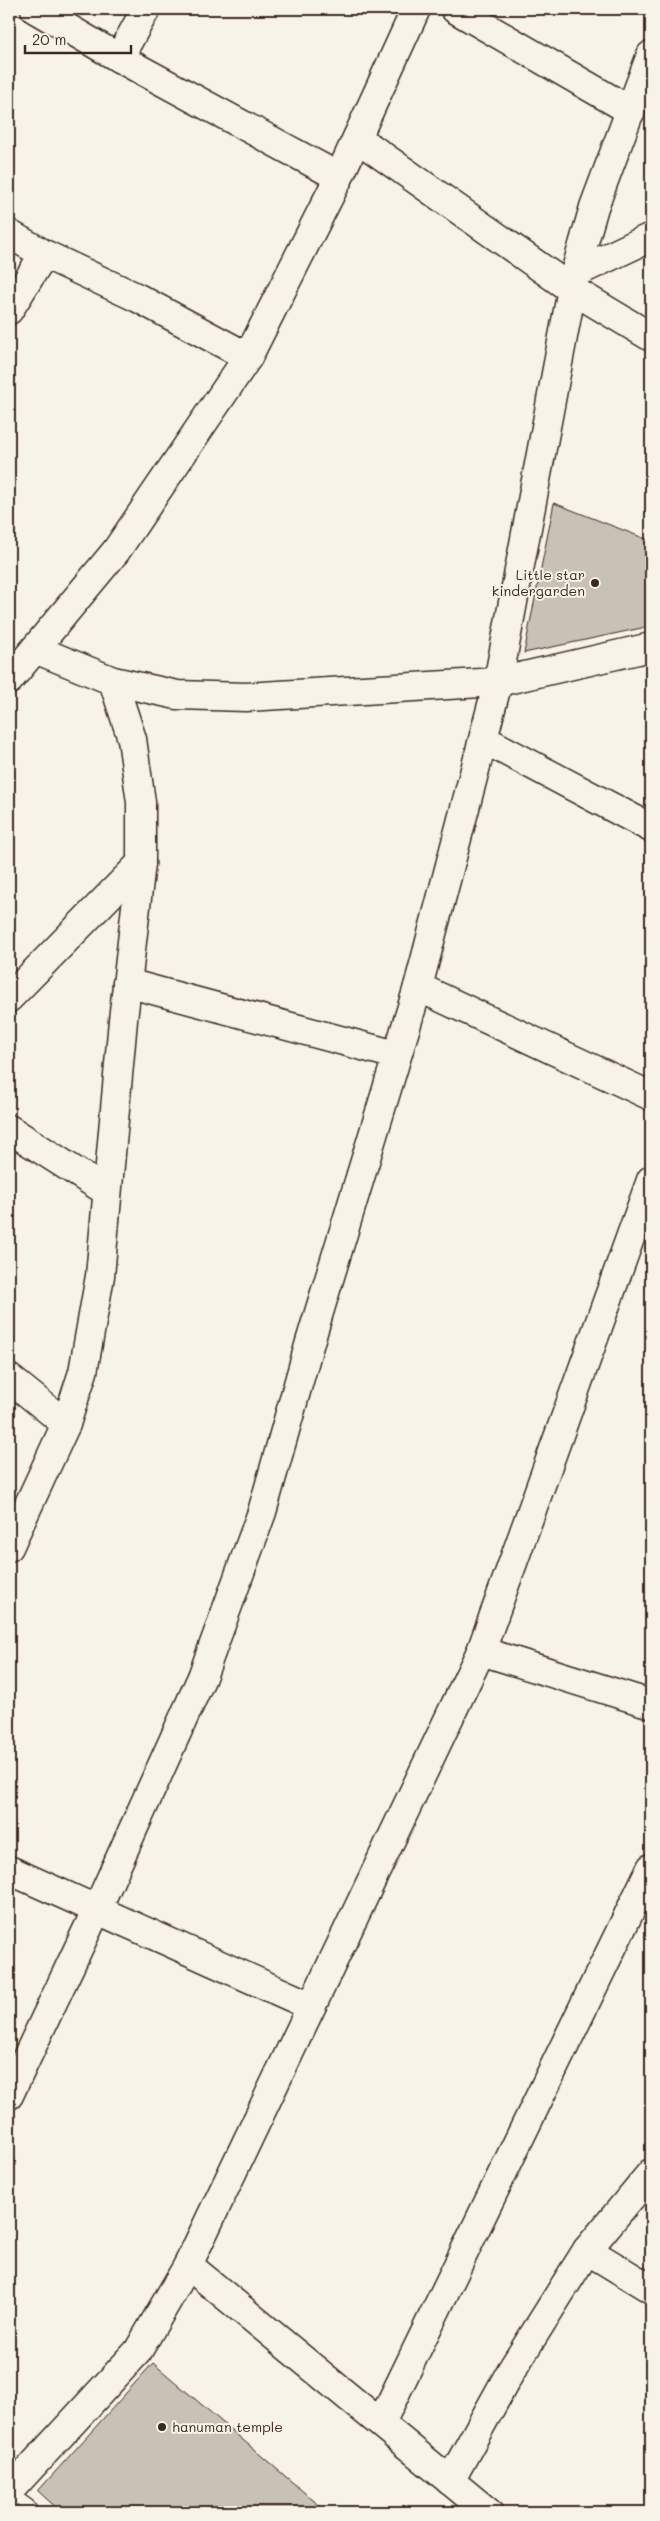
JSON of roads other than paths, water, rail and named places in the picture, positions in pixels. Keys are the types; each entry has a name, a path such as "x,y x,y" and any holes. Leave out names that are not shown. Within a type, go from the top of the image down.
{"street":[{"path":"35,9 119,58 339,177"},
{"path":"119,58 146,9"},
{"path":"9,680 116,551 248,357 339,177 416,9"},
{"path":"455,9 631,111"},
{"path":"9,2094 97,1909 202,1677 262,1512 310,1342 418,987 484,740 498,682 573,281 594,208 651,55"},
{"path":"357,138 573,281 651,337"},
{"path":"9,234 44,254 138,298 248,357"},
{"path":"573,281 651,237"},
{"path":"9,310 44,254"},
{"path":"35,649 113,681 177,694 246,697 498,682 651,647"},
{"path":"9,1547 66,1424 83,1372 100,1276 106,1191 127,984 142,863 141,802 132,738 113,681"},
{"path":"484,740 651,828"},
{"path":"9,998 142,863"},
{"path":"127,984 396,1055"},
{"path":"418,987 651,1096"},
{"path":"9,1129 106,1191"},
{"path":"9,2491 138,2352 188,2265 481,1651 651,1180"},
{"path":"9,1378 66,1424"},
{"path":"481,1651 651,1704"},
{"path":"381,2423 651,1868"},
{"path":"9,1870 311,2006"},
{"path":"450,2481 511,2371 586,2250 651,2173"},
{"path":"586,2250 651,2289"},
{"path":"188,2265 488,2512"},
{"path":"9,2502 23,2512"}],"place":[{"name":"Little star kindergarden","path":"595,583"},
{"name":"hanuman temple","path":"162,2427"}]}
